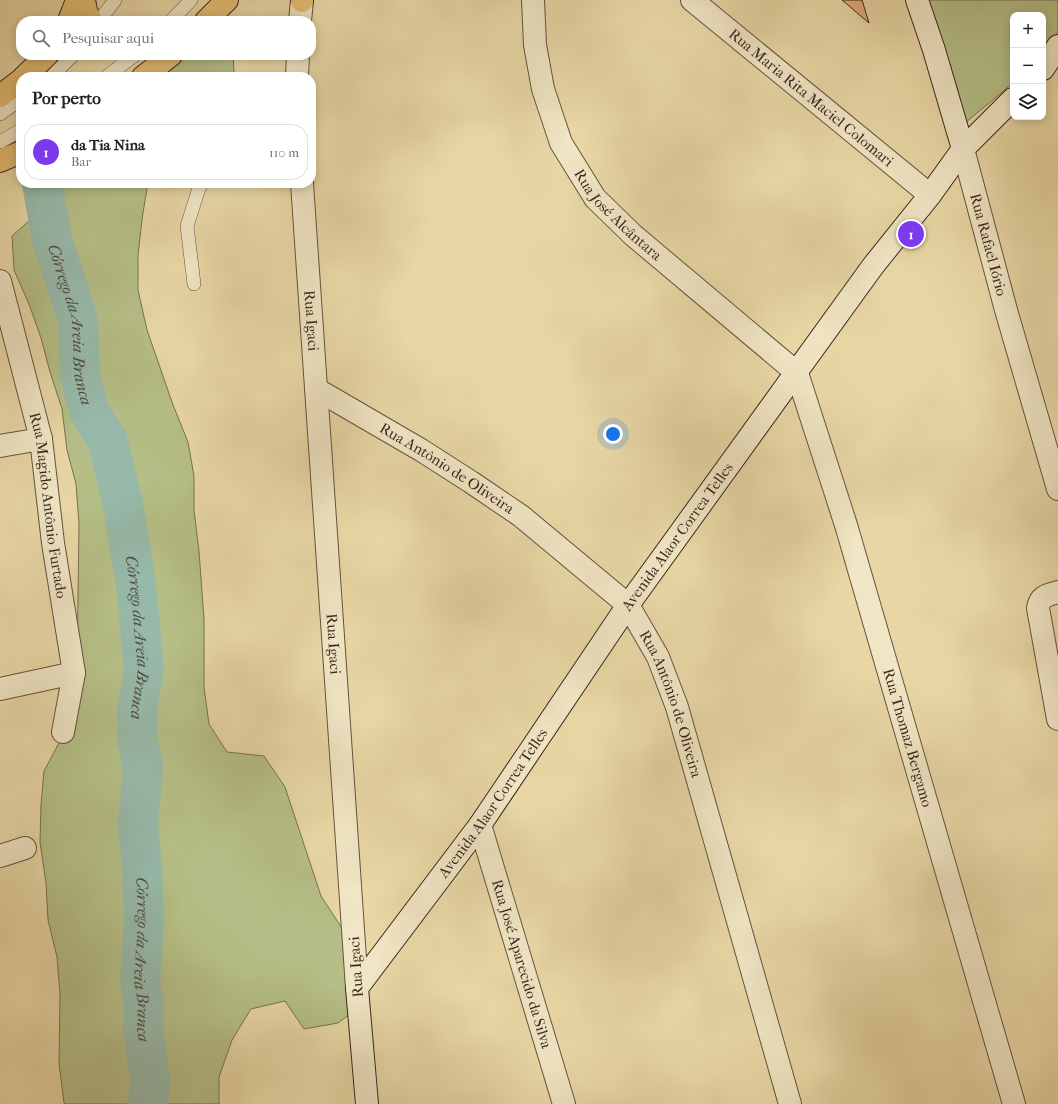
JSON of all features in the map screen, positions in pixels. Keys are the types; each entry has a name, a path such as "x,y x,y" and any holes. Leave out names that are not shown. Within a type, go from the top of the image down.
{"main road":[{"path":"71,16 77,0"},
{"path":"84,0 88,16"},
{"path":"211,16 227,0"},
{"path":"29,72 42,60"},
{"path":"149,72 165,60"},
{"path":"0,96 16,84"},
{"path":"0,161 16,154"}],"street":[{"path":"300,16 302,0"},
{"name":"Rua José Alcântara","path":"533,0 535,45 543,89 561,143 595,198 633,235 797,373"},
{"name":"Rua Maria Rita Maciel Colomari","path":"692,0 930,195"},
{"name":"Rua Rafael Iório","path":"917,0 934,50 963,149 1006,310 1058,489"},
{"path":"1046,64 1058,46"},
{"path":"297,72 298,60"},
{"name":"Avenida Alaor Correa Telles","path":"357,988 480,825 628,605 873,266 930,195 963,149 1010,102"},
{"name":"Rua Igaci","path":"302,188 357,988 367,1104"},
{"name":"Rua Magido Antônio Furtado","path":"0,281 41,439 53,543 74,673 63,732"},
{"name":"Rua Thomaz Bergamo","path":"797,373 846,524 1014,1104"},
{"name":"Rua Antônio de Oliveira","path":"316,389 421,450 521,516 628,605 658,657 677,707 790,1104"},
{"path":"0,446 41,439"},
{"path":"1058,592 1041,598 1038,608 1058,719"},
{"path":"0,689 74,673"},
{"name":"Rua José Aparecido da Silva","path":"480,825 564,1104"},
{"path":"0,856 25,848"}],"lane":[{"path":"103,16 115,0"},
{"path":"176,16 191,0"},
{"path":"56,72 68,60"},
{"path":"113,72 129,60"},
{"path":"0,114 16,103"},
{"path":"0,142 16,133"},
{"path":"194,284 187,226 199,188"}],"green space":[{"path":"920,0 1058,0 1058,31 1046,50 1046,12 1010,12 1010,86 964,124"},
{"path":"175,60 233,60 234,72 160,72"},
{"path":"63,188 147,188 138,256 138,290 147,330 173,405 188,442 194,476 194,510 199,551 204,619 204,687 209,724 227,752 264,756 285,787 321,896 345,933 366,1002 338,1023 304,1029 285,1001 251,1009 232,1040 219,1077 219,1104 64,1103 59,1063 60,995 57,957 48,920 46,883 40,842 44,771 60,741 77,670 79,524 76,484 67,450 62,409 41,338 29,304 14,270 12,236"}],"building":[{"path":"842,0 862,0 869,23"}],"waterway":[{"name":"Córrego da Areia Branca","path":"43,188 52,240 78,320 80,375 89,410 108,442 123,505 136,584 144,670 137,710 137,738 143,766 138,826 142,865 144,922 140,982 144,1002 143,1029 151,1085 147,1104"}],"place":[{"name":"da Tia Nina","path":"911,234"}]}
